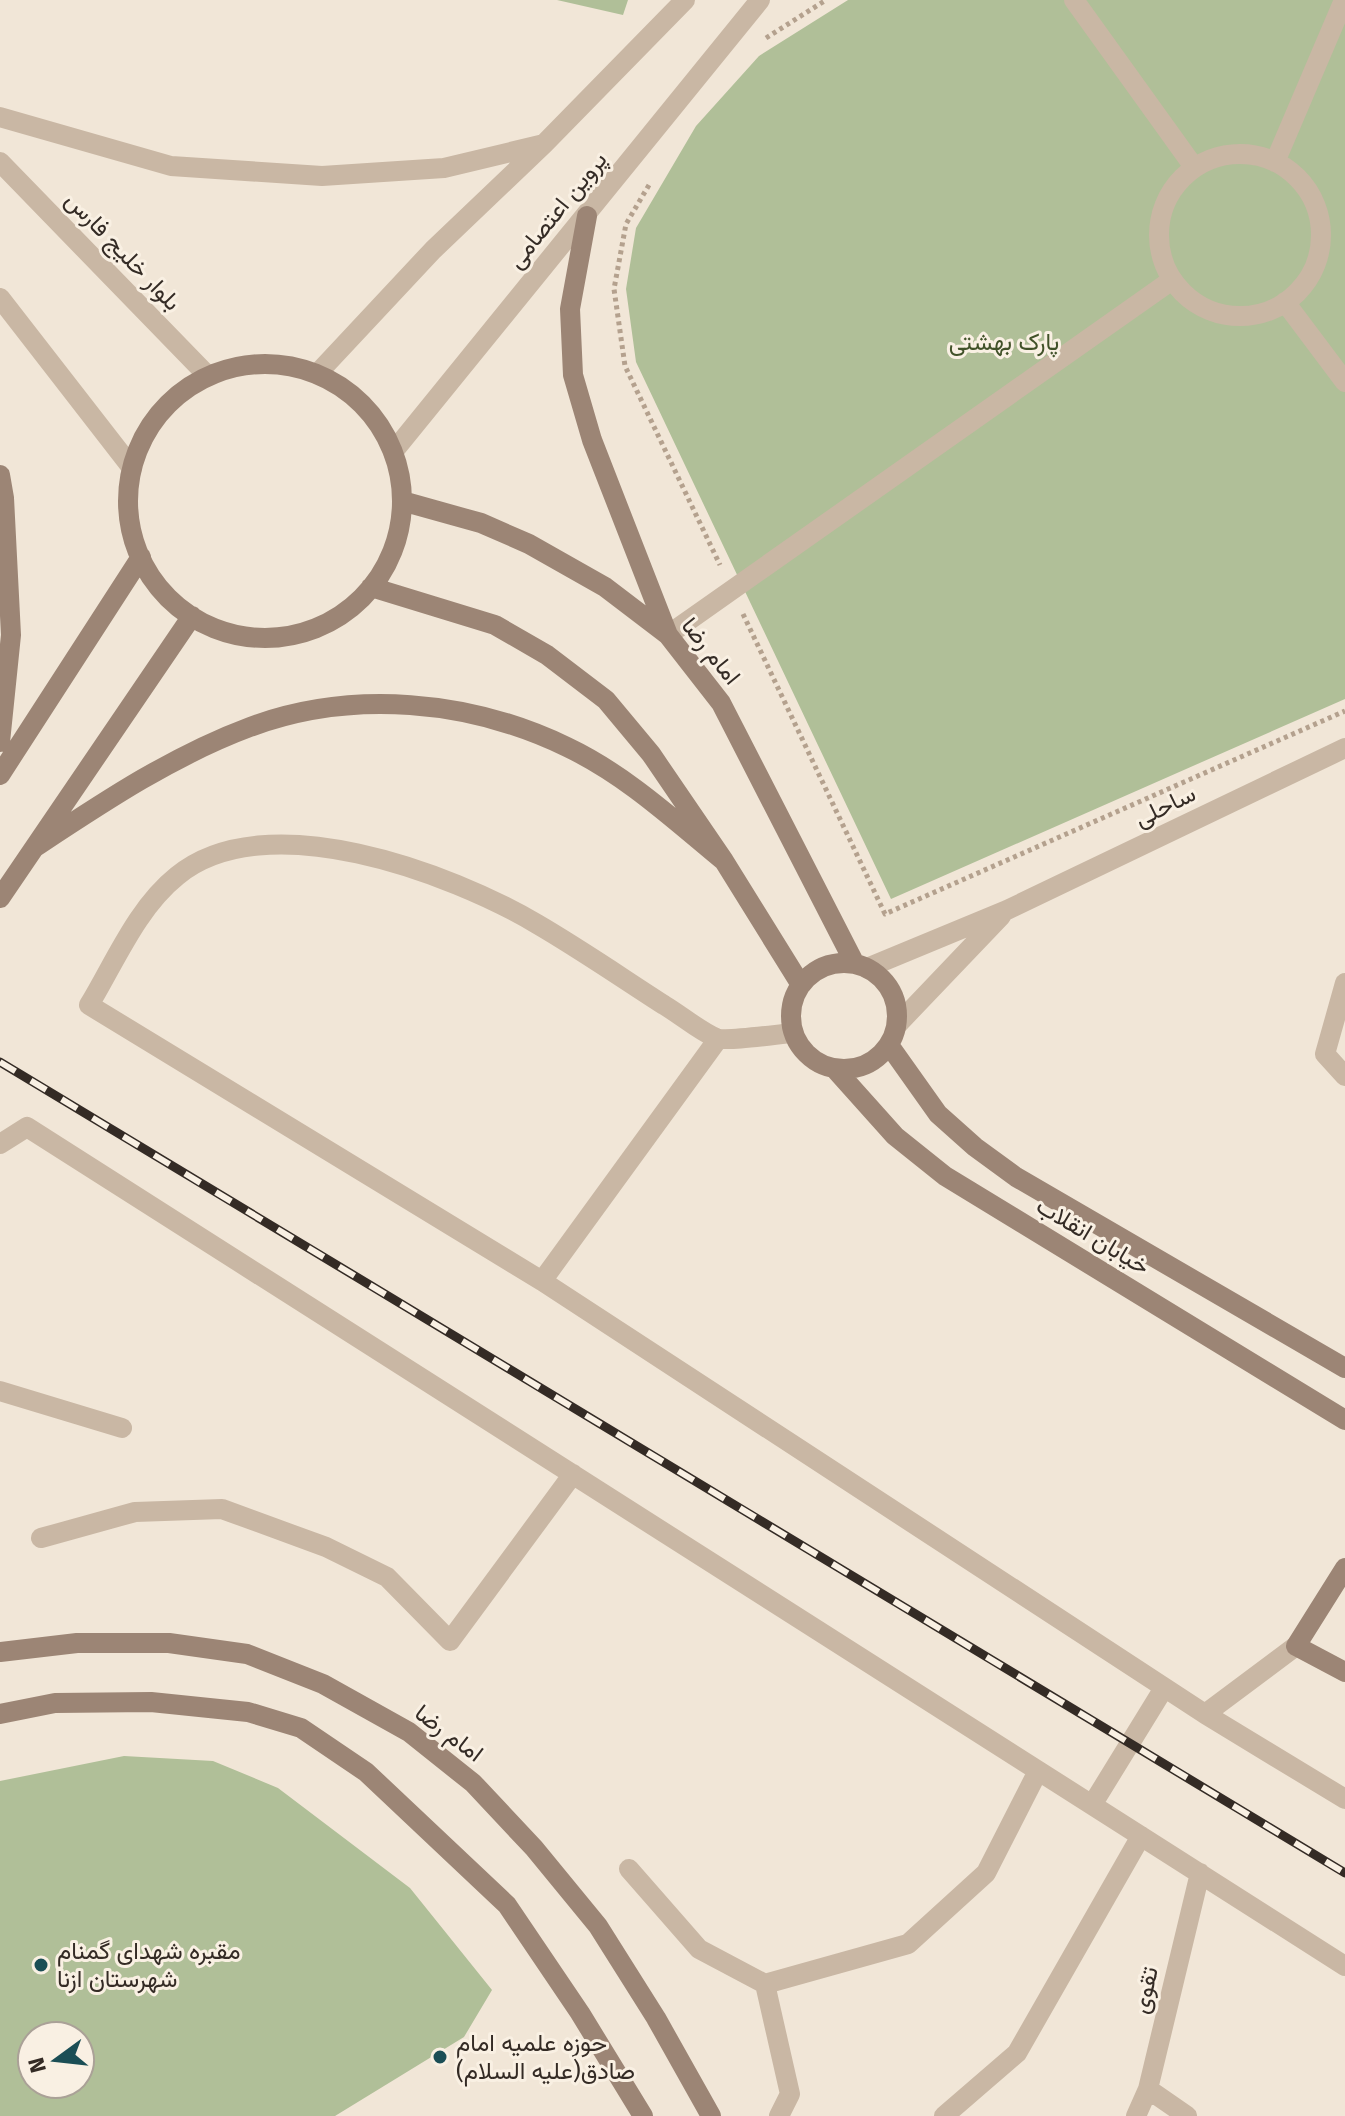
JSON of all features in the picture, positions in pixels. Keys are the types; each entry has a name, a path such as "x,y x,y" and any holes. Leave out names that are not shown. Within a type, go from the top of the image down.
{"main road":[{"path":"587,216 570,309 573,375 592,440 668,635"},
{"path":"262,363 290,365 317,374 349,392 375,419 393,452 400,476 402,501 399,531 388,561 371,587 348,611 319,627 287,636 254,638 221,631 192,616 162,591 141,557 129,513 132,468 140,445 152,423 186,388 208,376 234,367 262,363"},
{"path":"0,475 4,498 11,635 0,742"},
{"name":"امام رضا","path":"402,501 481,523 529,544 605,587 668,635 721,703 861,966"},
{"path":"0,775 141,557"},
{"path":"371,587 495,625 547,655 606,700 651,754 724,861 801,985"},
{"path":"0,898 192,616"},
{"path":"34,848 109,798 180,759 250,727 292,714 345,706 400,704 448,709 509,723 568,747 627,782 724,861"},
{"path":"840,963 861,966 881,978 892,992 897,1008 897,1025 889,1045 875,1060 856,1068 835,1069 810,1057 793,1033 792,1003 801,985 825,966 840,963"},
{"name":"خیابان انقلاب","path":"889,1045 938,1114 975,1147 1016,1177 1345,1368"},
{"name":"خیابان انقلاب","path":"835,1069 895,1136 945,1176 1345,1420"},
{"path":"1345,1568 1296,1646 1345,1672"},
{"name":"امام رضا","path":"0,1652 77,1643 169,1643 247,1654 323,1684 409,1732 473,1783 534,1848 598,1926 656,2018 711,2116"},
{"path":"0,1714 55,1703 151,1702 248,1712 301,1728 366,1772 507,1905 580,2013 643,2116"},
{"path":"0,1732 32,1708"}],"street":[{"name":"پروین اعتصامی","path":"317,374 433,250 544,144 685,0"},
{"name":"پروین اعتصامی","path":"393,452 760,0"},
{"path":"1074,0 1194,167"},
{"path":"1275,162 1344,0"},
{"path":"0,117 171,166 322,176 444,168 544,144"},
{"path":"1234,154 1255,155 1275,162 1293,173 1307,189 1316,209 1321,229 1313,271 1301,288 1267,312 1246,316 1224,315 1204,308 1172,280 1163,261 1158,240 1160,219 1167,199 1178,181 1194,167 1213,158 1234,154"},
{"name":"بلوار خلیج فارس","path":"0,162 208,376"},
{"path":"668,635 1172,280"},
{"path":"0,298 132,468"},
{"path":"1285,302 1345,382"},
{"name":"ساحلی","path":"861,966 1007,910 1345,748"},
{"path":"793,1033 718,1039 535,923 486,897 422,872 330,847 291,844 240,848 207,858 179,874 156,895 89,1005 542,1281 1164,1688 1345,1799"},
{"path":"897,1025 1007,910"},
{"path":"1345,983 1325,1054 1345,1076"},
{"path":"542,1281 718,1039"},
{"path":"0,1144 27,1127 1345,1966"},
{"path":"0,1391 122,1428"},
{"path":"41,1538 135,1512 222,1509 326,1547 387,1577 450,1641 573,1474"},
{"path":"1205,1714 1296,1646"},
{"path":"1092,1805 1164,1688"},
{"path":"629,1869 699,1949 765,1984 908,1944 986,1873 1038,1771"},
{"path":"944,2116 1017,2053 1141,1836"},
{"name":"تقوی","path":"1136,2116 1148,2089 1200,1873"},
{"path":"765,1984 790,2094 779,2116"},
{"path":"1148,2089 1187,2116"}],"path":[{"path":"764,39 826,0"},
{"path":"656,172 626,224 614,289 625,366 885,914 1345,711"}],"green space":[{"path":"557,0 628,0 623,15"},
{"name":"پارک بهشتی","path":"848,0 1345,0 1345,699 891,899 636,362 626,289 636,228 696,126 759,56"},
{"path":"124,1756 213,1761 278,1788 410,1888 492,1990 464,2037 335,2116 0,2116 0,1781"}],"railway":[{"path":"0,1062 1345,1873"}],"place":[{"name":"مقبره شهدای گمنام شهرستان ازنا","path":"41,1965"},
{"name":"حوزه علمیه امام صادق(علیه السلام)","path":"440,2057"}]}
